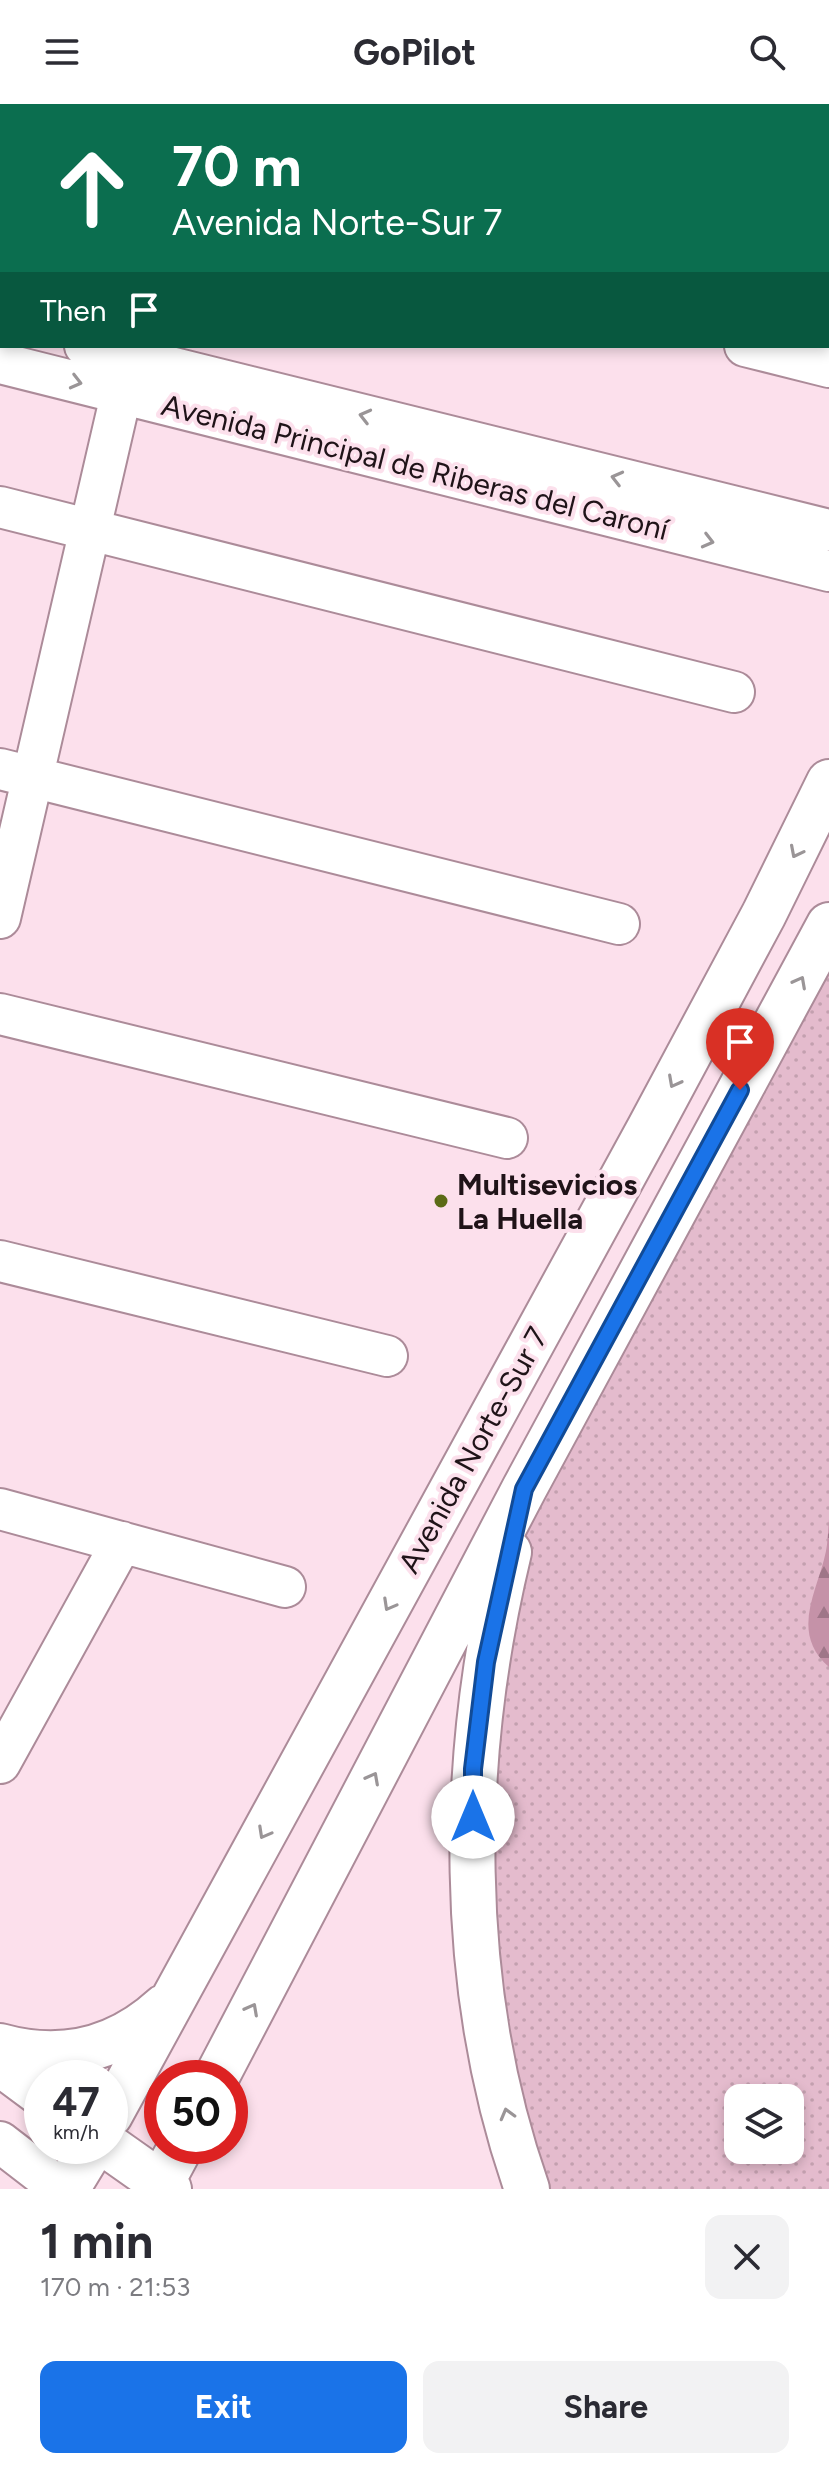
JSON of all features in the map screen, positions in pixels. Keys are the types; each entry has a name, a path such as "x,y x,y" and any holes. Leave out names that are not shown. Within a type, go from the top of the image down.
{"main road":[{"name":"Avenida Norte-Sur 7","path":"128,2082 650,1127 764,914 829,782"},
{"name":"Avenida Norte-Sur 7","path":"225,2060 524,1489 829,925"},
{"path":"524,1489 494,1615 482,1686 473,1769 473,1842 475,1921 483,1996 500,2087 527,2189"},
{"path":"0,2046 27,2053 58,2055 90,2050 118,2040 144,2025 174,1998"},
{"path":"128,2157 167,2177"},
{"path":"64,2189 81,2164"}],"street":[{"name":"Avenida Principal de Riberas del Caroní","path":"89,348 128,366 829,571"},
{"path":"753,348 829,367"},
{"name":"Avenida Principal de Riberas del Caroní","path":"0,363 128,366 829,530"},
{"path":"0,918 16,774 90,529 128,366"},
{"path":"0,507 734,692"},
{"path":"16,774 619,924"},
{"path":"0,1014 507,1138"},
{"path":"0,1261 387,1356"},
{"path":"0,1509 285,1587"},
{"path":"0,1763 122,1542"},
{"path":"0,2066 24,2084"},
{"path":"0,2142 64,2189"}],"shaded area":[{"path":"829,925 829,2189 527,2189 475,1921 524,1489"}],"green space":[{"path":"829,1519 829,1667 817,1654 808,1625 826,1551"}],"place":[{"name":"Multisevicios La Huella","path":"441,1201"}],"route":[{"path":"473,1817 473,1769 482,1686 494,1615 524,1489 740,1090"}]}
